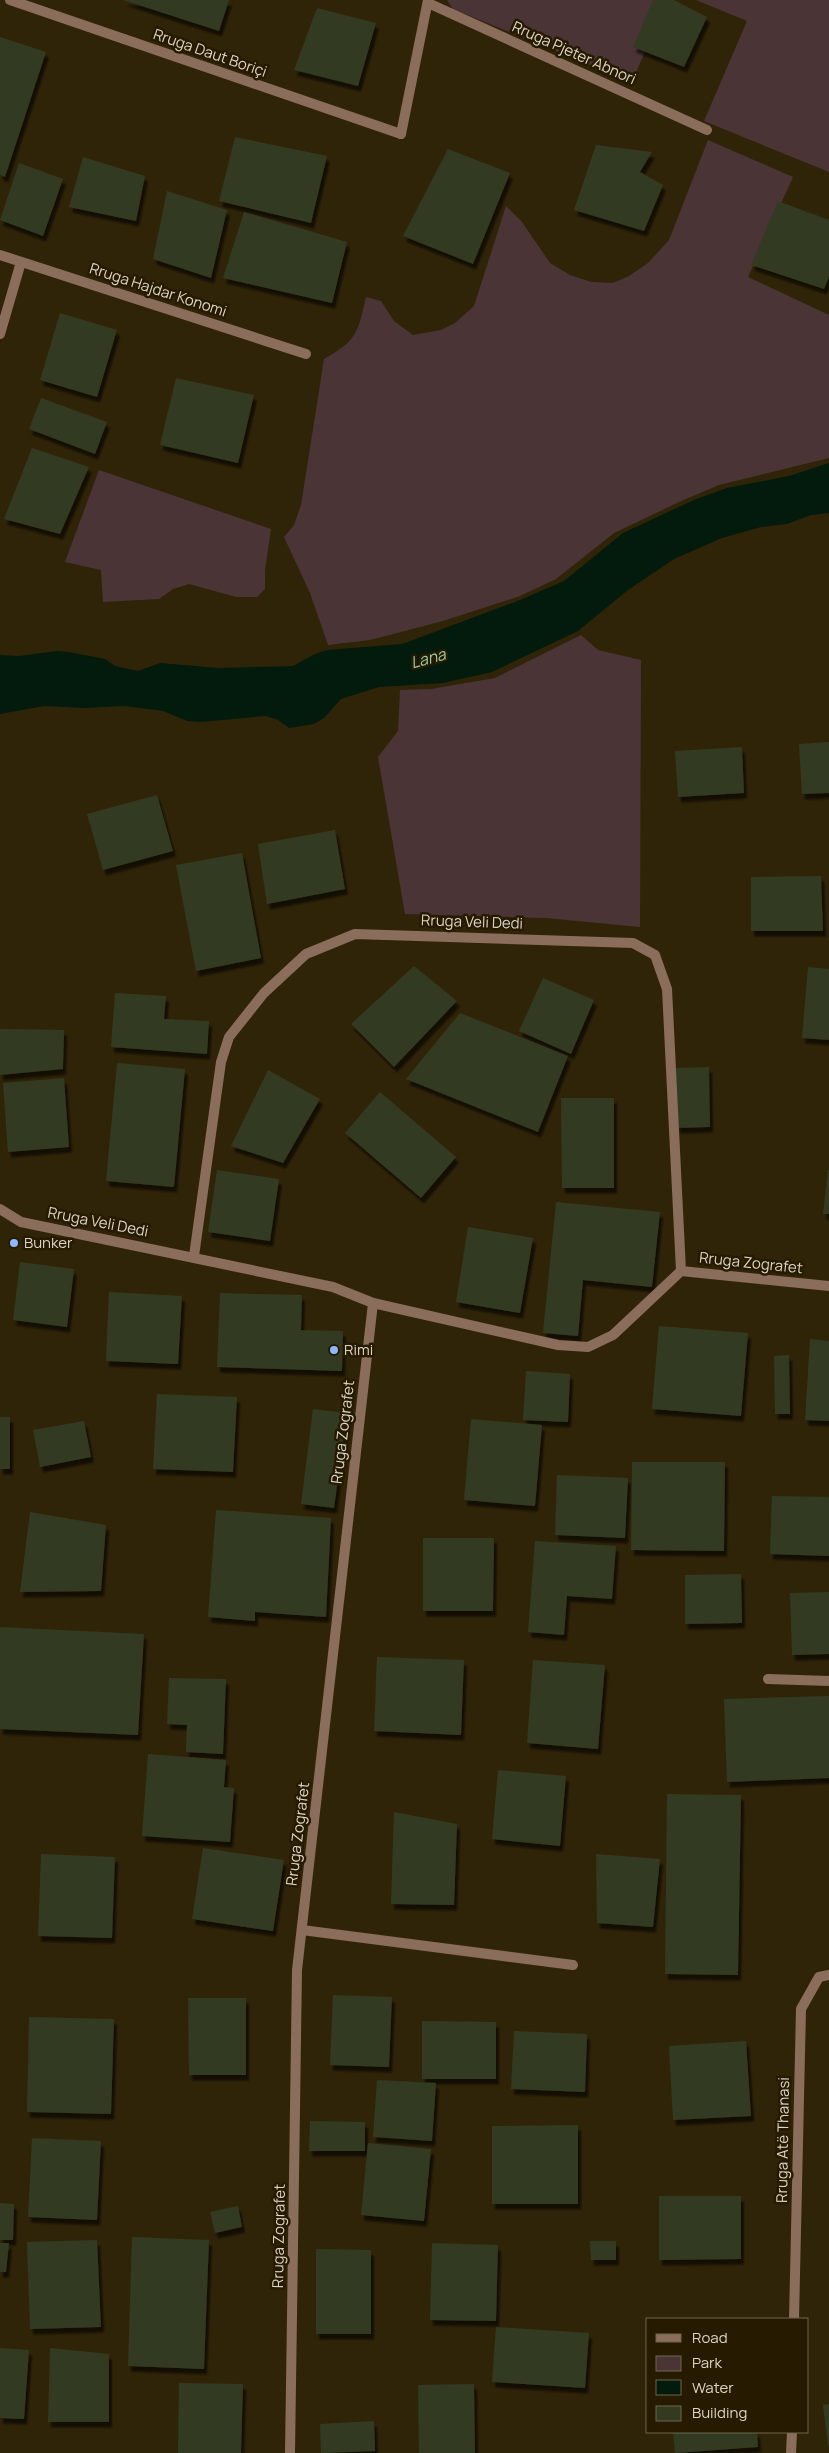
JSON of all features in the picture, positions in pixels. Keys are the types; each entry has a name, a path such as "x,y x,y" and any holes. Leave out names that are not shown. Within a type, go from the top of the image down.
{"street":[{"name":"Rruga Daut Boriçi","path":"10,0 400,134 428,1"},
{"name":"Rruga Pjeter Abnori","path":"428,1 707,130"},
{"name":"Rruga Hajdar Konomi","path":"0,255 306,354"},
{"path":"0,334 21,262"},
{"name":"Rruga Veli Dedi","path":"194,1256 221,1062 229,1037 264,993 306,954 355,934 365,934 633,943 656,955 667,989 682,1271"},
{"name":"Rruga Veli Dedi","path":"0,1209 21,1222 194,1256 333,1287 373,1303"},
{"name":"Rruga Zografet","path":"290,2453 297,1970 373,1303 558,1346 588,1347 613,1334 682,1271 829,1286"},
{"path":"768,1679 829,1681"},
{"path":"302,1930 573,1965"},
{"name":"Rruga Atë Thanasi","path":"794,2318 802,2009 819,1977 829,1975"},
{"path":"791,2453 792,2433"}],"green space":[{"path":"447,0 667,0 632,82 453,9"},
{"path":"696,0 829,0 829,172 704,121 747,21"},
{"path":"708,140 793,177 748,277 829,315 829,458 719,485 679,502 614,533 556,579 520,596 443,621 370,640 328,645 310,593 284,537 294,525 301,505 324,359 350,341 361,319 366,297 381,301 394,321 413,335 441,330 455,323 474,306 506,206 522,222 550,263 570,275 591,282 613,283 629,276 648,263 669,240"},
{"path":"99,470 271,529 265,570 265,589 257,597 236,597 189,584 173,589 159,599 103,602 101,570 65,562"},
{"path":"581,635 598,650 641,660 640,927 546,918 405,914 378,757 398,731 400,690 431,689 495,678"}],"water":[{"name":"Lana","path":"829,463 829,513 811,515 787,524 761,527 722,538 674,559 628,590 578,631 492,672 443,683 379,687 341,699 324,718 314,724 289,728 278,720 266,716 200,722 187,721 163,711 125,706 84,708 44,706 0,714 0,655 19,656 57,651 69,652 105,659 115,666 138,671 160,663 218,668 293,666 327,650 402,644 520,600 564,581 623,533 694,500 727,488 789,476"}],"building":[{"path":"123,0 229,0 219,31"},
{"path":"653,0 674,0 707,17 684,67 633,47"},
{"path":"317,8 376,23 358,86 294,70"},
{"path":"0,37 46,52 5,177 0,175"},
{"path":"235,137 327,156 311,223 219,201"},
{"path":"596,145 652,152 640,172 663,185 644,231 574,210"},
{"path":"448,149 510,173 473,264 403,236"},
{"path":"83,157 145,176 136,221 69,207"},
{"path":"19,163 63,179 43,236 0,220"},
{"path":"167,191 227,210 211,278 153,259"},
{"path":"778,201 829,220 829,277 824,289 751,265"},
{"path":"244,212 347,242 332,303 223,278"},
{"path":"60,313 117,330 97,397 40,380"},
{"path":"176,378 254,395 238,463 160,445"},
{"path":"41,398 107,422 95,454 29,429"},
{"path":"32,448 89,467 60,534 4,519"},
{"path":"829,742 829,793 802,794 799,744"},
{"path":"742,747 744,793 678,797 675,751"},
{"path":"157,795 173,851 103,870 87,814"},
{"path":"335,830 345,889 267,904 258,844"},
{"path":"242,853 261,958 196,971 176,865"},
{"path":"821,876 823,931 751,931 751,877"},
{"path":"414,966 457,1001 394,1067 351,1024"},
{"path":"808,967 829,969 829,1040 802,1038"},
{"path":"543,978 594,1000 571,1054 519,1031"},
{"path":"115,993 166,996 164,1019 209,1021 207,1054 111,1047"},
{"path":"460,1013 568,1056 538,1132 406,1079"},
{"path":"0,1029 64,1030 63,1069 0,1075"},
{"path":"117,1063 185,1069 174,1187 106,1181"},
{"path":"709,1067 710,1127 677,1128 676,1068"},
{"path":"268,1070 320,1099 283,1163 231,1146"},
{"path":"64,1078 69,1147 8,1152 3,1083"},
{"path":"380,1092 456,1157 421,1198 345,1133"},
{"path":"561,1098 614,1098 614,1188 562,1188"},
{"path":"217,1170 279,1179 270,1241 208,1232"},
{"path":"828,1170 829,1214 823,1214"},
{"path":"556,1202 660,1212 652,1287 583,1280 578,1336 543,1333"},
{"path":"468,1227 533,1238 520,1313 456,1302"},
{"path":"20,1262 74,1269 67,1327 13,1320"},
{"path":"109,1292 182,1296 178,1364 106,1361"},
{"path":"220,1293 302,1295 301,1330 343,1331 342,1371 217,1367"},
{"path":"659,1326 748,1333 741,1416 652,1409"},
{"path":"810,1339 829,1341 829,1421 805,1420"},
{"path":"789,1355 790,1414 775,1414 774,1356"},
{"path":"526,1371 570,1374 568,1422 523,1420"},
{"path":"157,1394 237,1397 233,1472 153,1469"},
{"path":"313,1409 347,1413 334,1508 301,1504"},
{"path":"0,1417 10,1417 10,1469 0,1469"},
{"path":"471,1419 542,1425 535,1506 464,1500"},
{"path":"84,1421 91,1457 40,1467 33,1430"},
{"path":"632,1462 725,1462 724,1551 631,1550"},
{"path":"557,1475 628,1478 625,1538 555,1535"},
{"path":"772,1496 829,1497 829,1556 770,1554"},
{"path":"216,1510 331,1518 326,1617 255,1612 255,1621 208,1617"},
{"path":"30,1512 106,1525 101,1591 20,1592"},
{"path":"423,1538 494,1538 493,1611 423,1611"},
{"path":"535,1541 616,1546 612,1599 567,1596 564,1635 528,1632"},
{"path":"741,1574 742,1623 685,1624 685,1575"},
{"path":"829,1592 829,1654 792,1655 790,1593"},
{"path":"0,1627 144,1634 138,1735 0,1729"},
{"path":"377,1657 464,1660 461,1735 374,1731"},
{"path":"533,1660 605,1665 598,1749 527,1743"},
{"path":"169,1678 226,1679 223,1754 186,1752 187,1725 167,1724"},
{"path":"829,1696 829,1778 727,1782 724,1699"},
{"path":"148,1754 226,1760 224,1787 234,1788 230,1842 142,1836"},
{"path":"498,1770 566,1776 560,1846 492,1839"},
{"path":"667,1794 741,1795 738,1975 665,1974"},
{"path":"394,1812 457,1824 454,1905 391,1904"},
{"path":"203,1848 284,1860 273,1931 192,1919"},
{"path":"41,1854 115,1857 112,1938 38,1936"},
{"path":"596,1854 660,1859 653,1927 597,1923"},
{"path":"333,1995 392,1997 389,2067 330,2065"},
{"path":"188,1998 246,1998 246,2075 189,2075"},
{"path":"29,2017 114,2019 111,2114 27,2112"},
{"path":"422,2021 496,2022 496,2079 422,2079"},
{"path":"514,2031 587,2034 585,2092 511,2089"},
{"path":"746,2041 751,2116 673,2120 669,2046"},
{"path":"377,2080 436,2083 432,2141 373,2137"},
{"path":"310,2121 365,2122 365,2151 309,2151"},
{"path":"578,2125 578,2204 492,2204 492,2126"},
{"path":"32,2138 101,2141 97,2220 28,2217"},
{"path":"368,2143 431,2149 424,2221 361,2215"},
{"path":"659,2196 741,2196 741,2259 659,2260"},
{"path":"0,2203 14,2204 13,2240 0,2240"},
{"path":"238,2206 242,2227 215,2233 210,2212"},
{"path":"132,2237 209,2240 204,2369 128,2366"},
{"path":"97,2240 101,2327 30,2329 27,2242"},
{"path":"590,2241 616,2241 616,2260 591,2260"},
{"path":"0,2243 9,2243 6,2272 0,2272"},
{"path":"432,2243 498,2245 496,2321 430,2320"},
{"path":"316,2249 371,2250 371,2334 316,2334"},
{"path":"496,2327 589,2333 585,2388 492,2382"},
{"path":"0,2348 29,2350 24,2419 0,2418"},
{"path":"50,2348 109,2354 109,2422 48,2422"},
{"path":"179,2383 243,2384 241,2453 178,2453"},
{"path":"474,2384 475,2453 419,2453 418,2385"},
{"path":"829,2404 829,2445 828,2445 823,2405"},
{"path":"374,2421 375,2451 321,2453 320,2424"},
{"path":"673,2433 757,2433 758,2447 675,2453"}],"place":[{"name":"Bunker","path":"14,1243"},
{"name":"Rimi","path":"334,1350"}]}
